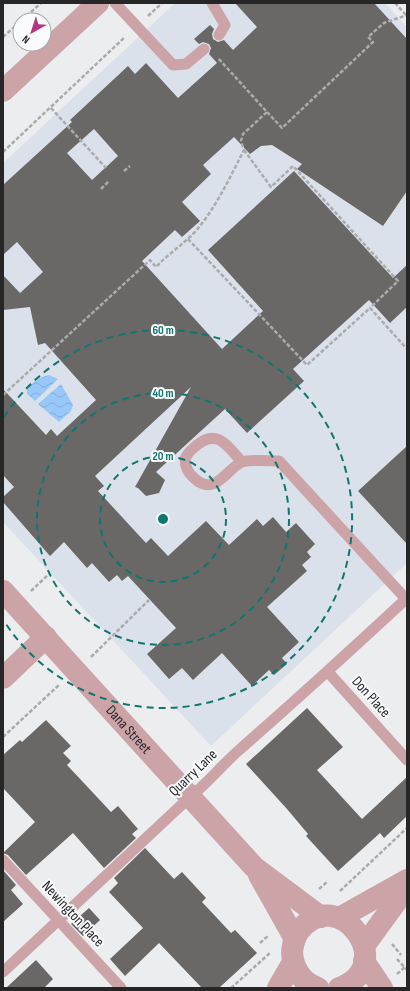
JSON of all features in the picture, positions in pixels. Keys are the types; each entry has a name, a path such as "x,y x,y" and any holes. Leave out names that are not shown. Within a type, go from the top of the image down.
{"street":[{"path":"3,91 98,3"},
{"name":"Dana Street","path":"3,590 254,867 295,940"},
{"path":"3,678 46,638"},
{"name":"Dana Street","path":"254,867 330,918 356,929 364,953"},
{"path":"318,988 303,979 293,962 292,951 295,940 305,925 330,918 407,880"},
{"path":"340,988 356,977 364,953 407,887"},
{"path":"364,953 382,988"},
{"path":"278,988 293,962"}],"lane":[{"path":"115,3 173,65 186,64 204,49"},
{"path":"212,3 224,25 219,35"},
{"path":"242,462 223,441 214,438 201,441 190,451 185,459 187,469 193,478 207,484 214,483 223,478 242,462 279,461 406,598"},
{"name":"Quarry Lane","path":"3,972 190,797 206,784 222,765 328,672 406,598"},
{"name":"Don Place","path":"328,672 407,760"},
{"name":"Newington Place","path":"3,860 121,988"}],"path":[{"path":"31,12 41,3"},
{"path":"3,152 162,3"},
{"path":"218,58 282,128 373,42 368,37 384,23 407,15 395,3"},
{"path":"3,37 12,29"},
{"path":"51,108 106,168"},
{"path":"188,239 307,365 398,281 293,166 271,187 244,150 241,141 242,134 267,112"},
{"path":"3,395 150,260 156,267 167,255 188,239 214,207 244,150"},
{"path":"124,171 130,166"},
{"path":"101,189 108,181"},
{"path":"370,308 407,349"},
{"path":"3,737 149,600"},
{"path":"338,892 407,828"},
{"path":"231,988 270,953"},
{"path":"397,959 407,970"}],"shaded area":[{"path":"175,3 385,3 407,27 407,563 211,746 3,522 3,163"}],"water":[{"path":"49,375 58,379 35,401 27,394 27,388 39,378"},
{"path":"61,384 73,405 71,411 59,422 38,404"}],"building":[{"path":"235,3 374,3 407,39 407,191 383,226 297,169 302,164 272,145 261,146 250,154 234,137 203,165 211,174 182,202 200,221 182,237 175,230 142,261 222,349 263,311 208,250 294,171 393,278 407,265 407,307 390,323 369,300 293,369 304,381 247,433 225,409 156,472 165,480 159,493 146,496 135,487 191,387 95,476 104,486 98,491 146,543 151,538 168,556 206,521 229,545 257,519 263,526 273,517 286,532 296,523 315,544 307,552 311,557 302,565 307,571 267,607 299,642 282,658 287,664 274,675 269,670 252,686 222,653 193,680 182,668 169,679 147,654 176,628 128,576 122,581 117,575 109,582 92,563 87,568 64,542 50,556 3,502 3,497 14,487 3,475 3,389 46,435 51,429 57,436 96,400 45,343 38,345 30,307 3,310 3,275 20,293 43,272 17,242 3,255 3,185 72,122 70,120 128,66 135,74 146,63 178,98 217,63 209,54 211,48 209,44 203,42 199,44 194,39 210,25 214,29 212,34 213,39 218,42 224,40 233,50 257,27","holes":["94,129 118,156 92,180 67,153"]},
{"path":"407,446 407,544 358,491"},
{"path":"307,708 343,747 317,770 362,819 407,777 407,816 384,838 380,833 338,871 306,836 308,834 287,809 246,764"},
{"path":"46,720 71,746 63,753 71,761 67,765 111,812 118,806 138,829 132,834 136,838 104,868 73,833 26,875 8,855 3,853 35,822 3,788 3,755 20,740 22,742"},
{"path":"145,848 174,879 182,872 206,898 202,902 231,933 235,930 257,953 219,988 202,988 159,943 125,976 110,959 143,928 109,892 118,883 114,878"},
{"path":"3,870 16,885 11,890 23,904 3,922"},
{"path":"89,908 100,920 83,936 71,924"},
{"path":"36,960 53,979 44,988 6,988"}]}
